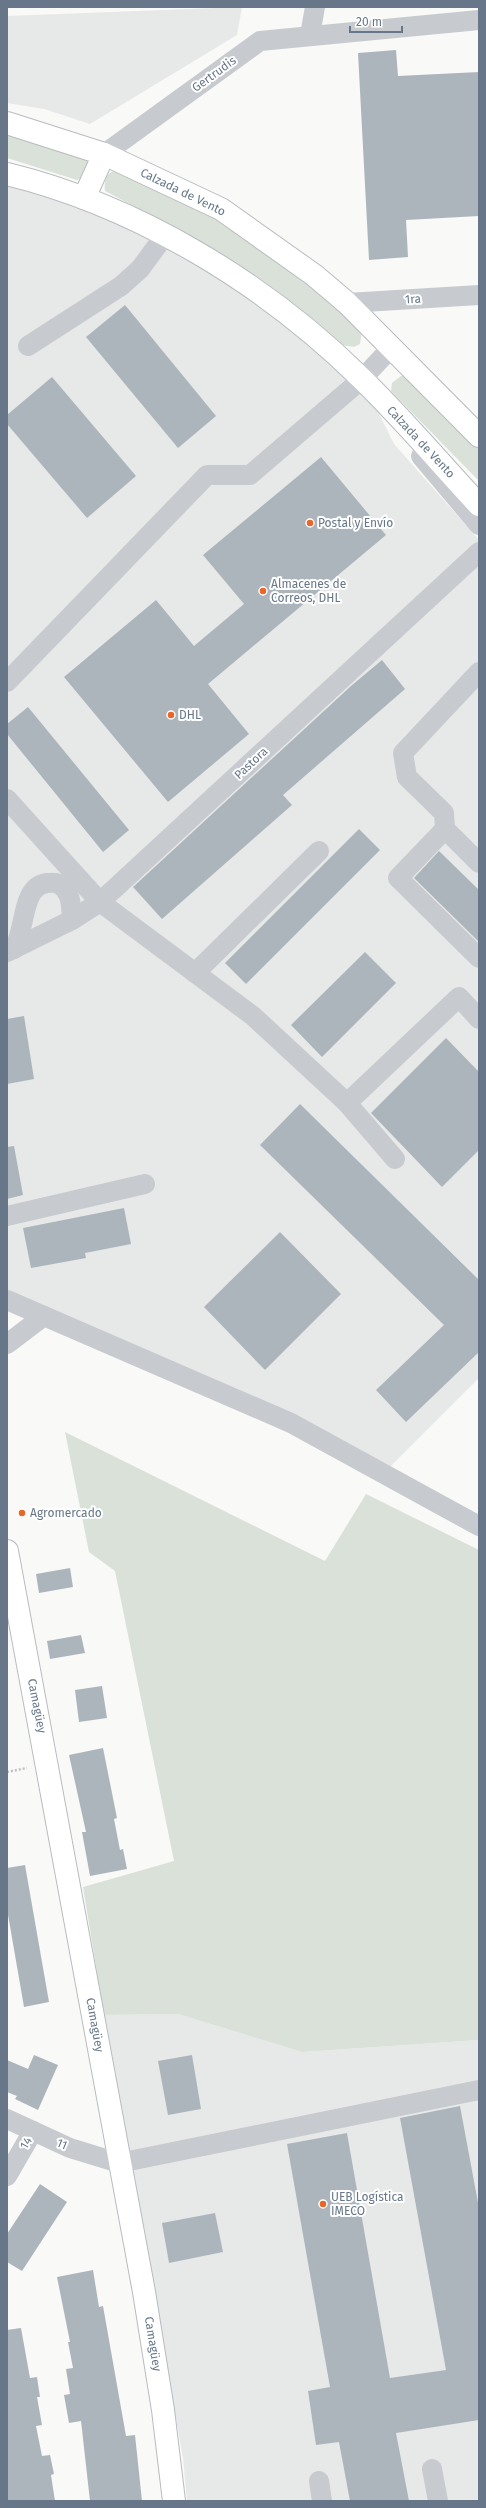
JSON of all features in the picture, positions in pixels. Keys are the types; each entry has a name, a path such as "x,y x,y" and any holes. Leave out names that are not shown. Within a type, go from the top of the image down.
{"main road":[{"name":"Calzada de Vento","path":"7,124 104,154 221,209 308,271 347,304 479,436"},
{"path":"84,198 104,154"},
{"name":"Calzada de Vento","path":"7,174 84,198 165,235 203,255 271,301 323,342 362,379 479,505"},
{"name":"Camagüey","path":"7,1551 144,2292 163,2410 174,2501"}],"street":[{"path":"310,35 315,7"},
{"name":"Gertrudis","path":"104,154 260,41 479,20"},
{"path":"28,346 121,286 140,269 165,235"},
{"name":"1ra","path":"347,304 479,295"},
{"path":"7,682 207,475 250,475 362,379 391,348"},
{"path":"409,430 418,452 479,525"},
{"name":"Pastora","path":"11,951 72,920 100,902 479,552"},
{"path":"479,672 403,753 407,777 444,813 445,830 479,863"},
{"path":"7,799 100,902 253,1016 347,1103 394,1159"},
{"path":"445,830 398,878 479,958"},
{"path":"195,973 319,852"},
{"path":"11,951 20,939 28,899 32,889 40,884 56,883 64,888 70,896 72,920"},
{"path":"347,1103 459,997 479,1019"},
{"path":"7,1216 145,1184"},
{"path":"7,1300 291,1423 479,1526"},
{"path":"7,1344 44,1316"},
{"path":"120,2163 479,2090"},
{"name":"11","path":"7,2119 70,2148 120,2163"},
{"name":"14","path":"7,2176 33,2131"},
{"path":"432,2469 438,2501"},
{"path":"319,2481 322,2501"}],"shaded area":[{"path":"242,7 237,35 90,124 44,109 7,103 7,16"},
{"path":"7,130 86,158 89,168 82,178 77,180 7,158"},
{"path":"118,170 181,198 212,214 257,243 303,279 362,330 360,344 354,347 342,345 288,301 228,260 168,224 105,191 105,183 108,174"},
{"path":"7,174 149,228 362,379 394,444 479,540 479,1378 383,1474 7,1300"},
{"path":"401,376 406,376 479,448 479,481 391,391 392,383"},
{"path":"65,1432 325,1561 366,1494 479,1550 479,2040 302,2052 178,2014 104,2015 83,1887 174,1861 115,1571 89,1552"},
{"path":"178,2014 302,2052 479,2040 479,2501 187,2501 183,2458 104,2015"}],"building":[{"path":"396,50 398,76 479,72 479,216 406,220 408,257 369,260 358,53"},
{"path":"125,305 216,416 178,448 86,337"},
{"path":"52,377 136,476 87,518 7,424 7,415"},
{"path":"321,457 386,535 208,684 249,734 168,802 64,677 156,600 194,646 244,604 203,555"},
{"path":"382,660 405,689 283,795 292,805 162,919 133,887 351,686"},
{"path":"28,707 129,830 103,852 7,734 7,724"},
{"path":"359,829 380,850 246,984 225,963"},
{"path":"439,851 479,890 479,942 414,878"},
{"path":"365,952 396,983 322,1057 291,1025"},
{"path":"24,1016 34,1079 7,1084 7,1019"},
{"path":"446,1038 479,1072 479,1150 442,1187 371,1113"},
{"path":"300,1104 479,1280 479,1352 406,1422 376,1390 444,1325 260,1145"},
{"path":"14,1146 23,1195 7,1199 7,1147"},
{"path":"124,1208 131,1244 85,1253 86,1258 31,1268 23,1228"},
{"path":"280,1232 341,1294 265,1370 204,1307"},
{"path":"70,1568 73,1587 39,1593 36,1574"},
{"path":"81,1635 85,1653 50,1659 47,1641"},
{"path":"102,1686 107,1718 79,1722 75,1690"},
{"path":"103,1748 117,1818 114,1819 120,1850 123,1849 127,1869 90,1876 82,1832 86,1832 69,1755"},
{"path":"25,1865 49,2002 24,2007 7,1909 7,1868"},
{"path":"34,2055 58,2065 38,2110 15,2099 17,2096 7,2092 7,2060 28,2069"},
{"path":"192,2055 201,2109 168,2115 158,2061"},
{"path":"460,2106 479,2208 479,2420 396,2433 409,2501 350,2501 339,2442 316,2445 308,2391 330,2387 287,2144 347,2133 390,2378 446,2370 400,2118"},
{"path":"40,2184 67,2202 22,2271 7,2262 7,2234"},
{"path":"215,2213 223,2252 169,2263 162,2223"},
{"path":"93,2270 99,2307 103,2306 126,2436 135,2435 142,2501 90,2501 81,2421 69,2423 64,2395 70,2394 66,2369 73,2368 68,2342 70,2342 57,2277"},
{"path":"21,2328 30,2378 37,2377 40,2397 37,2397 42,2425 36,2426 42,2456 50,2455 54,2474 51,2475 55,2501 7,2501 7,2330"}],"place":[{"name":"Postal y Envío","path":"310,523"},
{"name":"Almacenes de Correos, DHL","path":"263,591"},
{"name":"DHL","path":"171,715"},
{"name":"Agromercado","path":"22,1513"},
{"name":"UEB Logística IMECO","path":"323,2204"}]}
